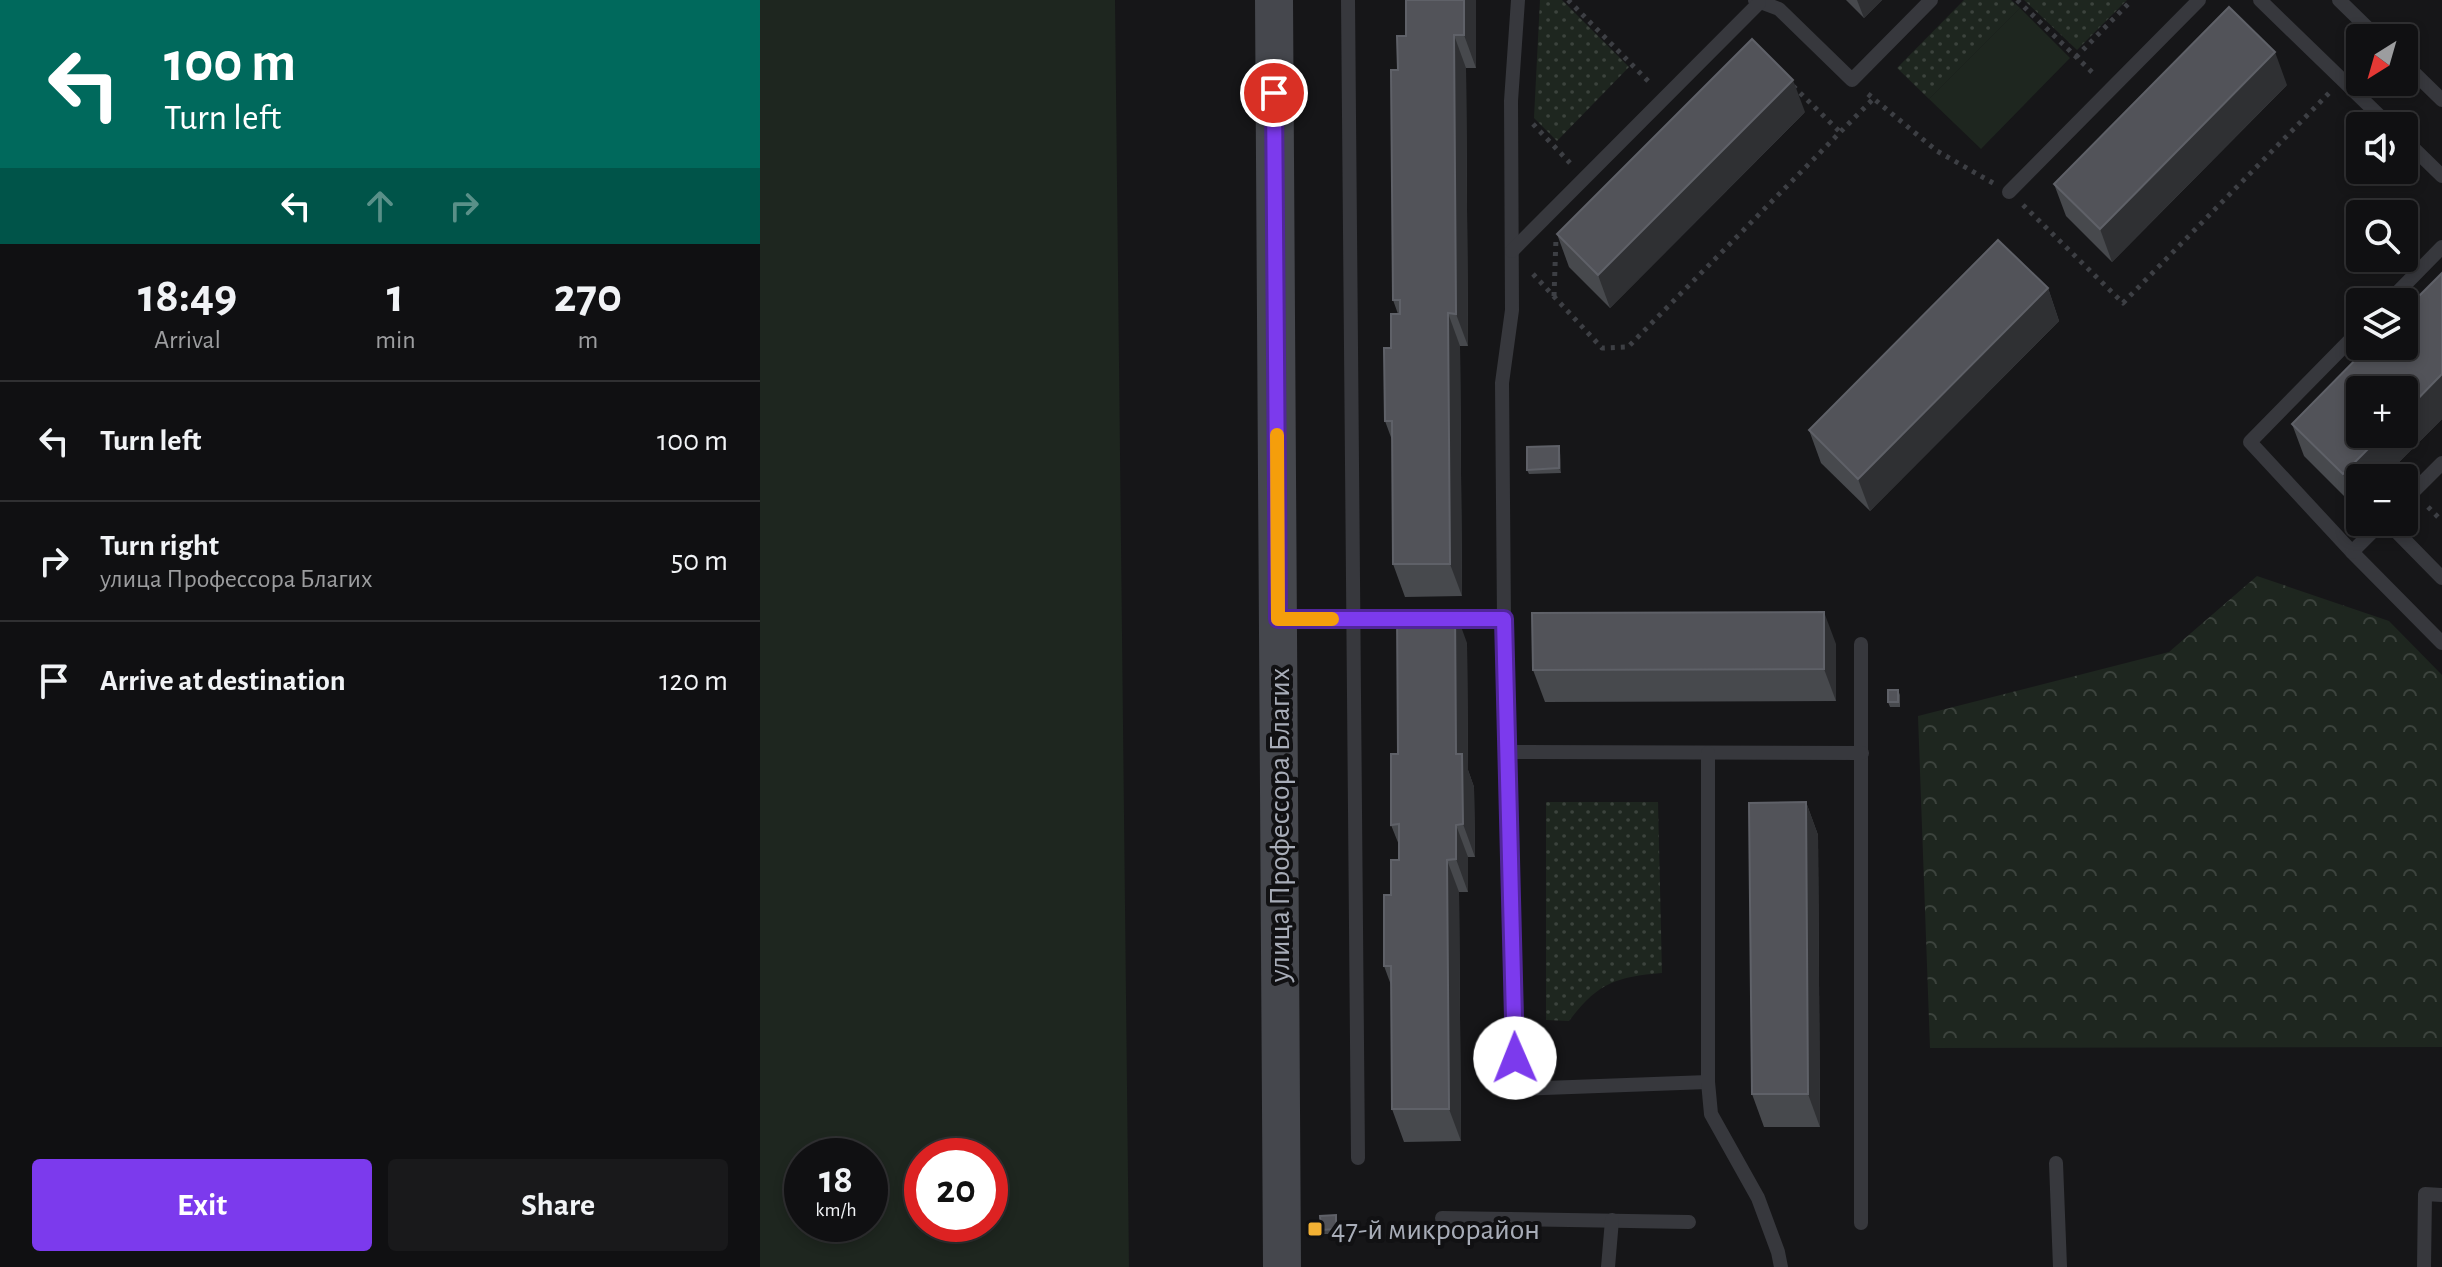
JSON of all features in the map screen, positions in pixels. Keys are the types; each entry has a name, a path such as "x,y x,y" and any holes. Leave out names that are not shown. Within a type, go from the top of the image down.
{"main road":[{"name":"улица Профессора Благих","path":"1274,0 1282,1267"}],"lane":[{"path":"1348,0 1358,1158"},
{"path":"1518,0 1511,101 1512,310 1502,383 1515,1089 1708,1082"},
{"path":"1512,251 1757,2 1779,9 1852,80 1931,0"},
{"path":"2009,192 2199,0"},
{"path":"2260,0 2375,112"},
{"path":"2339,0 2364,24"},
{"path":"2418,77 2442,100"},
{"path":"2418,153 2442,176"},
{"path":"2402,288 2442,247"},
{"path":"2346,344 2250,442 2442,643"},
{"path":"2418,487 2442,463"},
{"path":"2352,552 2370,536"},
{"path":"2399,536 2442,578"},
{"path":"1278,619 1504,619"},
{"path":"1861,644 1861,1223"},
{"path":"1508,752 1862,753"},
{"path":"1708,753 1708,1082 1711,1114 1758,1198 1781,1267"},
{"path":"2056,1163 2060,1267"},
{"path":"2424,1267 2425,1194 2442,1195"},
{"path":"1442,1218 1689,1222"},
{"path":"1608,1267 1612,1220"}],"path":[{"path":"1568,0 1665,98"},
{"path":"2017,0 2110,90"},
{"path":"2076,57 2132,0"},
{"path":"1852,80 1937,151 2009,192 2123,303 2341,80"},
{"path":"1789,82 1840,132"},
{"path":"1512,251 1602,348 1628,347 1873,99"},
{"path":"1511,101 1584,179"},
{"path":"1554,297 1556,236"}],"green space":[{"path":"760,0 1115,0 1129,1267 760,1267"},
{"path":"1540,0 1562,0 1629,67 1557,141 1534,118"},
{"path":"1964,0 2011,0 2020,8 1929,99 1897,68"},
{"path":"2024,0 2127,0 2077,50"},
{"path":"2020,8 2070,58 1981,149 1929,99"},
{"path":"2257,576 2389,621 2442,675 2442,1047 1930,1048 1918,716 2169,652"},
{"path":"1546,802 1658,802 1662,973 1609,984 1589,998 1569,1021 1546,1020"}],"building":[{"path":"1406,0 1464,0 1464,35 1454,35 1456,314 1448,313 1450,564 1393,564 1392,421 1385,421 1384,348 1391,348 1391,314 1400,314 1400,300 1393,300 1391,70 1398,70 1397,36 1406,36"},
{"path":"2229,7 2275,52 2100,229 2054,184"},
{"path":"1752,39 1793,80 1598,275 1557,234"},
{"path":"1998,240 2048,288 1858,479 1809,430"},
{"path":"2442,273 2442,374 2418,399 2418,376 2346,376 2346,448 2369,448 2353,464 2346,464 2343,474 2292,424 2355,360 2418,360 2418,297"},
{"path":"1559,446 1559,468 1527,470 1527,447"},
{"path":"1455,610 1456,754 1462,754 1463,824 1456,825 1456,859 1447,860 1449,1109 1392,1109 1391,966 1384,966 1384,895 1391,895 1391,860 1399,860 1399,824 1391,825 1391,754 1398,754 1397,611"},
{"path":"1824,612 1824,669 1533,670 1532,613"},
{"path":"1888,690 1898,690 1898,702 1888,702"},
{"path":"1806,802 1808,1094 1752,1094 1749,803"},
{"path":"1336,1215 1336,1229 1321,1230 1320,1216"}],"slow traffic":[{"path":"1277,435 1278,619 1332,619"}],"place":[{"name":"47-й микрорайон","path":"1315,1229"}],"route":[{"path":"1274,93 1278,619 1504,619 1515,1058"}]}
